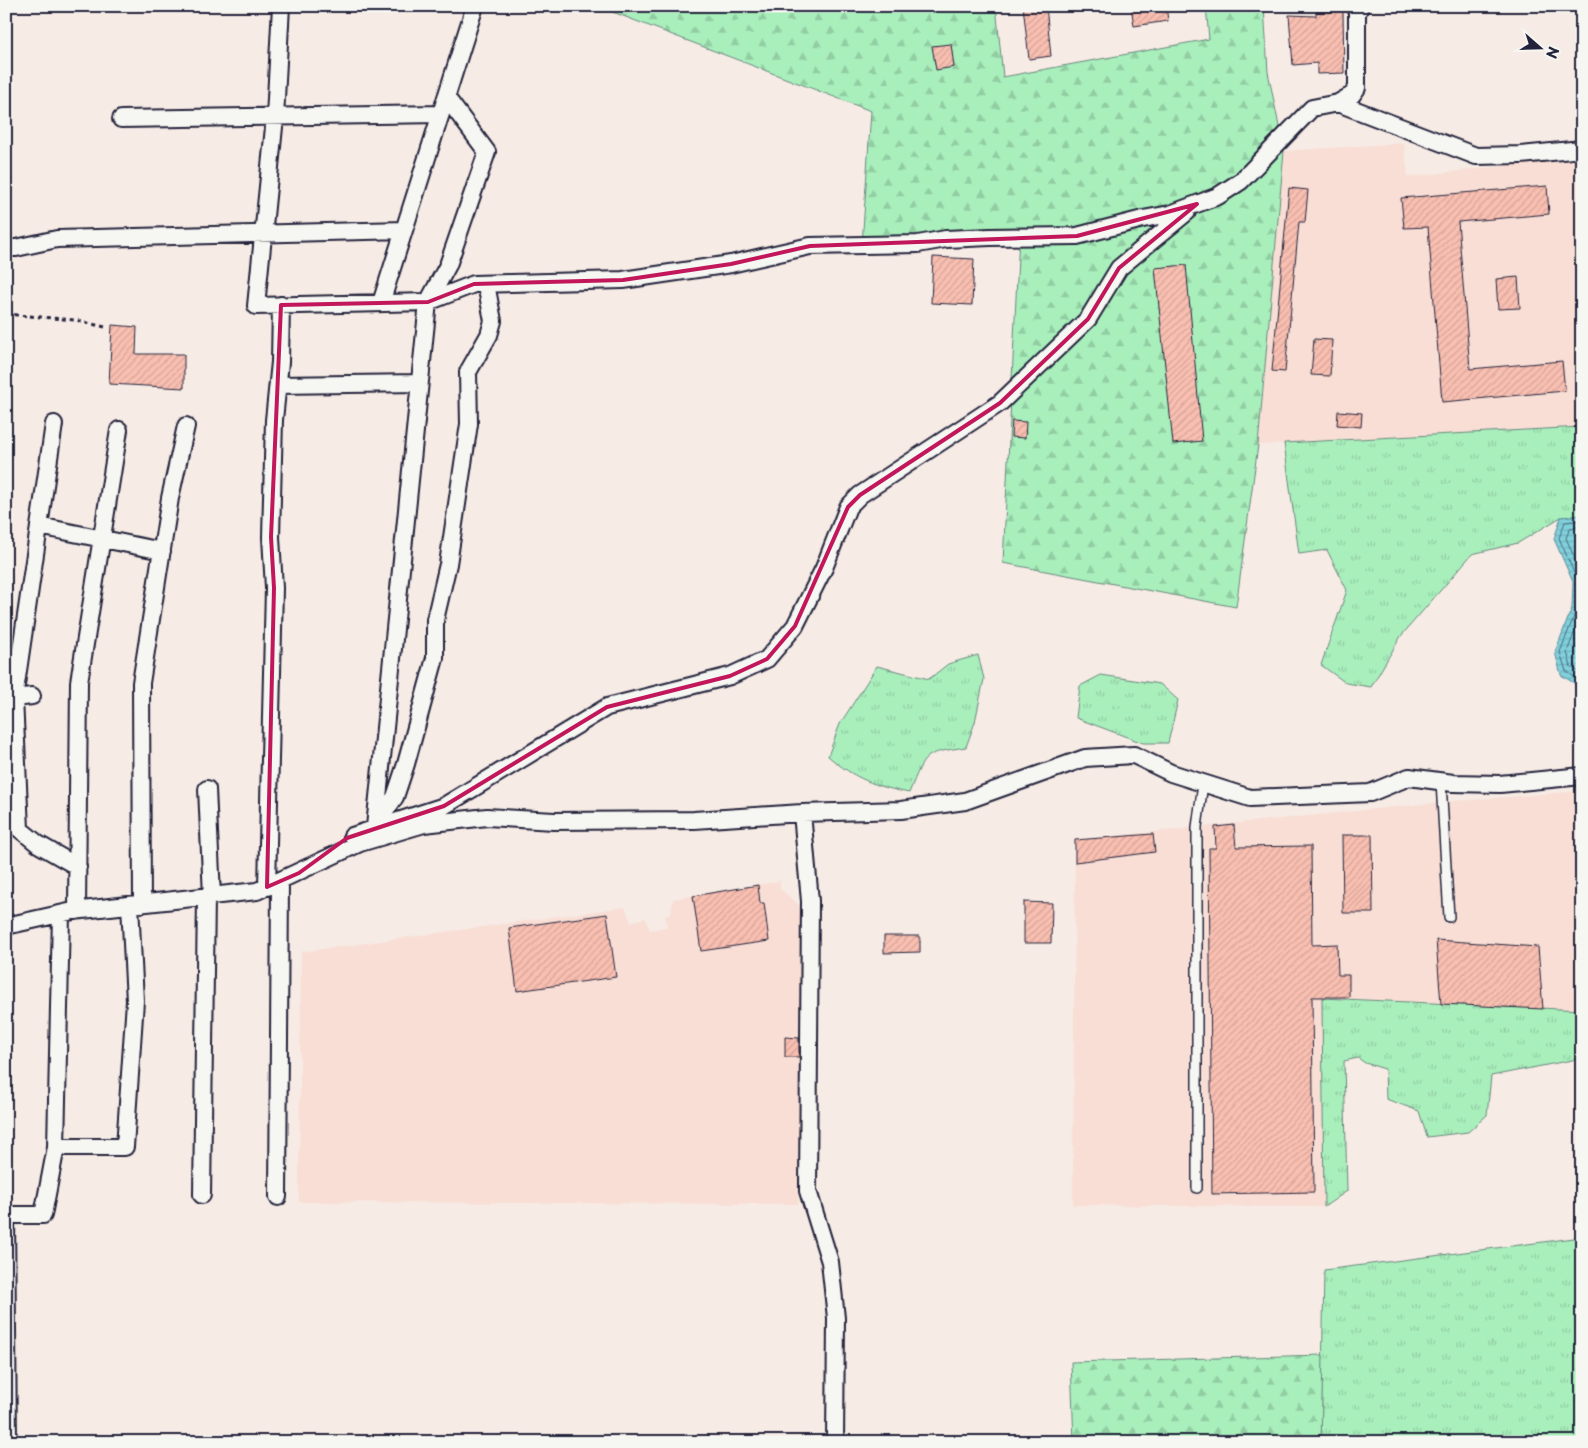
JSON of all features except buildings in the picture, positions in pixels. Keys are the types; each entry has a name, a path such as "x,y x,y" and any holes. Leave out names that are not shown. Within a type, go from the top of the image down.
{"street":[{"path":"281,6 275,117 256,306 428,302 474,284 623,280 731,264 810,246 918,244 946,239 990,237 1077,236 1142,219 1170,214 1218,196 1242,181 1312,108 1338,103 1352,95 1357,88 1357,14 1360,6"},
{"path":"381,303 475,6"},
{"path":"374,827 428,302 448,265 487,152 446,97"},
{"path":"1338,103 1476,156 1521,155 1582,149"},
{"path":"121,119 441,114"},
{"path":"299,873 347,838 374,827 444,806 607,706 730,676 767,659 795,626 824,568 848,507 860,494 1000,403 1088,319 1119,268 1197,204"},
{"path":"9,251 57,239 404,230"},
{"path":"374,827 394,797 406,764 435,658 435,620 448,564 468,424 468,372 489,335 493,321 486,284"},
{"path":"278,1197 274,884 274,588 271,537 274,420 278,384 281,305"},
{"path":"278,384 419,383"},
{"path":"20,828 10,699 54,424"},
{"path":"56,1147 125,1147 135,1001 140,682 162,551 186,426"},
{"path":"8,1442 7,1215 43,1215 56,1147 69,912 78,867 79,682 119,430"},
{"path":"39,526 162,551"},
{"path":"10,699 32,696"},
{"path":"6,926 69,912 257,891 360,843 424,824 487,817 554,821 694,820 802,813 900,810 965,801 1085,758 1134,755 1171,774 1250,798 1370,793 1409,777 1441,782 1500,784 1582,776"},
{"path":"202,1195 209,896 207,789"},
{"path":"802,813 810,901 808,1191 830,1262 836,1318 835,1442"},
{"path":"6,818 38,844 78,867"}],"lane":[{"path":"1441,782 1449,917"},
{"path":"1197,1188 1197,827 1203,784"}],"path":[{"path":"6,314 75,320 105,327"}],"highlighted area":[{"path":"1197,204 1119,268 1088,319 1000,403 860,495 848,507 795,626 767,659 730,676 607,707 444,806 347,838 299,873 267,887 274,588 271,537 281,305 428,302 474,284 623,280 731,264 810,246 1077,236"}],"shaded area":[{"path":"1404,143 1408,177 1582,157 1582,427 1258,445 1284,151"},
{"path":"1582,791 1582,1010 1323,998 1324,1207 1073,1205 1075,840 1443,802"},
{"path":"780,881 780,889 802,907 798,1204 299,1202 301,952 625,907 631,922 645,918 650,930 667,927 665,916 671,914 673,899"}],"green space":[{"path":"597,6 996,6 1003,77 1209,39 1206,6 1264,6 1268,72 1284,151 1258,445 1236,607 1003,563 1019,237 862,245 871,111"},
{"path":"1582,427 1582,515 1561,517 1518,543 1472,554 1401,636 1371,687 1346,683 1321,665 1347,590 1327,550 1299,554 1284,443"},
{"path":"978,655 984,679 975,722 966,747 941,751 927,757 909,793 886,788 857,776 828,756 840,724 877,666 929,679 948,664"},
{"path":"1101,675 1160,684 1178,700 1168,743 1143,743 1076,718 1080,686"},
{"path":"1322,998 1582,1010 1582,1058 1491,1076 1487,1115 1468,1132 1427,1137 1419,1111 1386,1099 1385,1069 1365,1063 1358,1058 1344,1061 1347,1191 1324,1207"},
{"path":"1582,1237 1582,1442 1321,1442 1324,1270"},
{"path":"1323,1355 1321,1442 1074,1442 1071,1362"}],"water":[{"path":"1582,515 1582,688 1561,675 1555,652 1572,608 1573,582 1554,539 1561,517"}]}
